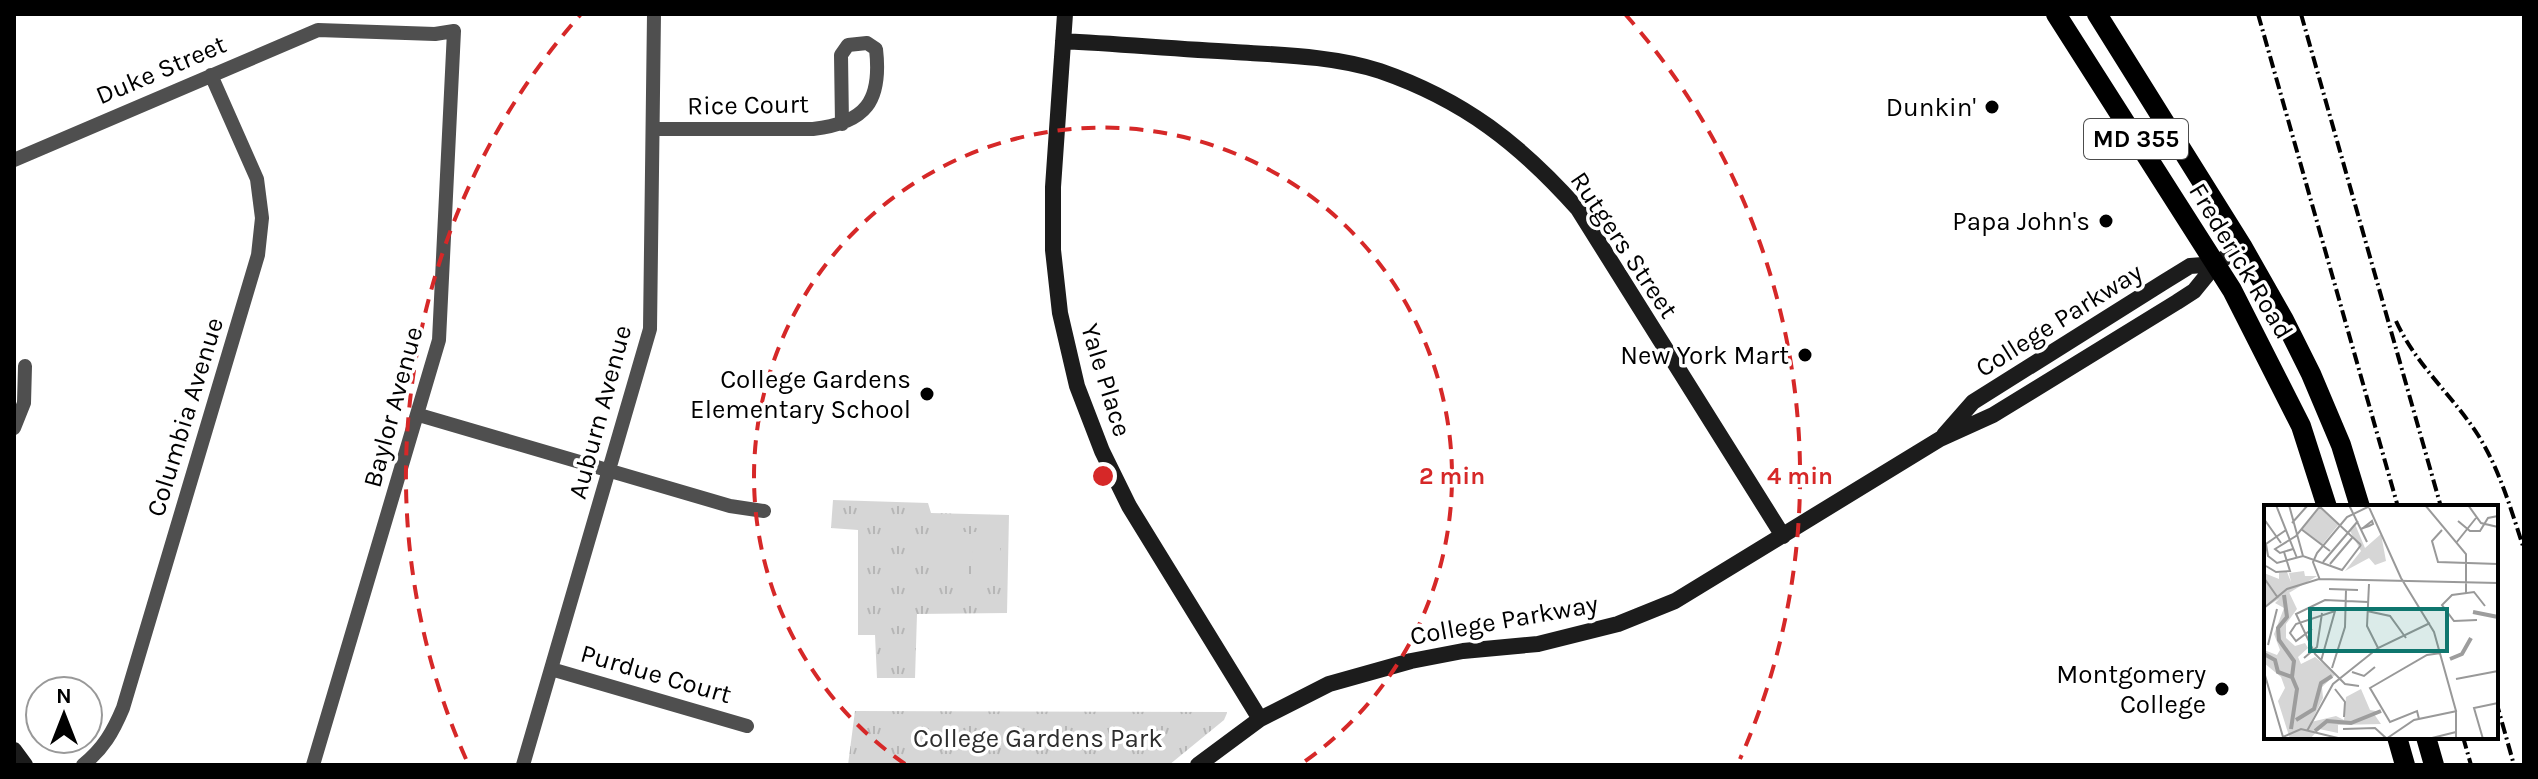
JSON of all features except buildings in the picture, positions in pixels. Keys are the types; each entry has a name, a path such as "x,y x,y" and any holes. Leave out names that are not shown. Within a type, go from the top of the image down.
{"main road":[{"name":"Frederick Road","path":"2056,14 2216,264 2301,426 2326,505"},
{"name":"Frederick Road","path":"2097,14 2242,246 2284,320 2341,445 2359,505"},
{"path":"2398,739 2405,765"},
{"path":"2427,739 2434,765"}],"street":[{"name":"Auburn Avenue","path":"523,765 650,329 654,14"},
{"name":"Yale Place","path":"1065,14 1053,187 1053,250 1060,313 1077,386 1102,451 1129,506 1260,719"},
{"name":"Duke Street","path":"14,160 318,30 435,34 454,31 452,49"},
{"name":"Rutgers Street","path":"1063,41 1284,55 1346,63 1379,71 1453,102 1486,123 1540,167 1578,209 1783,536"},
{"name":"Rice Court","path":"654,129 813,129 842,124 854,119 867,107 876,91 876,49 867,43 848,45 841,55 842,124"},
{"name":"Baylor Avenue","path":"313,765 439,340 452,49"},
{"name":"Columbia Avenue","path":"83,765 98,753 111,735 123,708 258,255 262,218 257,179 211,75"},
{"name":"College Parkway","path":"1198,765 1260,719 1329,684 1411,661 1463,651 1538,644 1618,624 1675,601 1940,439 1993,415 2194,291 2216,264 2242,246"},
{"name":"College Parkway","path":"1940,439 1973,402 2190,266 2216,264"},
{"path":"14,428 24,403 25,366"},
{"path":"419,415 730,506 764,511"},
{"name":"Purdue Court","path":"551,669 747,726"},
{"path":"14,750 25,765"}],"green space":[{"path":"833,500 928,503 931,513 1009,515 1007,613 917,614 915,678 877,678 875,635 858,635 858,530 831,528"},
{"path":"939,532 967,532 967,581 939,581"},
{"path":"972,532 1000,532 1000,580 973,580"},
{"name":"College Gardens Park","path":"855,711 1227,713 1224,720 1169,765 848,765"}],"railway":[{"path":"2258,14 2397,505"},
{"path":"2301,14 2440,505"},
{"path":"2396,321 2414,352 2486,448 2524,549"},
{"path":"2498,708 2514,765"},
{"path":"2464,739 2471,765"}],"place":[{"name":"Dunkin'","path":"1992,107"},
{"name":"Papa John's","path":"2106,221"},
{"name":"New York Mart","path":"1805,355"},
{"name":"College Gardens Elementary School","path":"927,394"},
{"name":"Montgomery College","path":"2222,689"}]}
